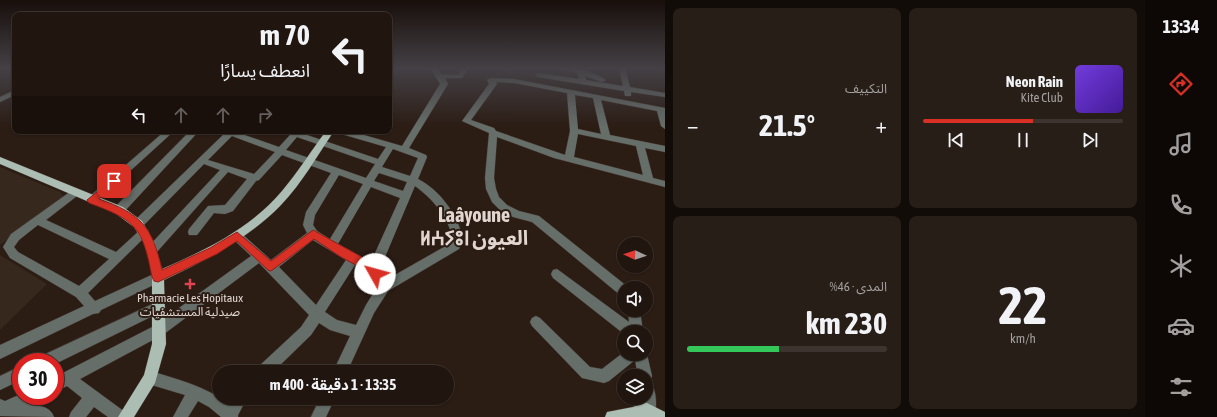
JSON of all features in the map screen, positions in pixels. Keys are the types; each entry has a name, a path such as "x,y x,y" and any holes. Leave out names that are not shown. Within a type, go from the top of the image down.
{"main road":[{"path":"158,277 214,251 237,236 279,202 328,134"},
{"path":"0,160 74,193 119,210 141,229 152,250 158,277 159,330 157,356 150,378 125,417"},
{"path":"612,417 649,415"}],"street":[{"path":"404,149 442,87"},
{"path":"490,87 466,121 543,152 665,184"},
{"path":"547,87 597,98 662,109 665,126"},
{"path":"606,87 609,100"},
{"path":"621,87 665,95"},
{"path":"624,88 630,103"},
{"path":"569,159 574,131 571,92"},
{"path":"0,100 12,94"},
{"path":"597,98 606,138"},
{"path":"574,131 665,149"},
{"path":"493,133 489,171 491,193 497,204 526,217 535,219 617,285"},
{"path":"92,200 167,134"},
{"path":"119,210 192,134"},
{"path":"80,292 118,258 141,229 226,134"},
{"path":"233,134 406,196"},
{"path":"199,200 212,209 224,210 229,208 253,178 259,176 296,134 412,180 425,189 451,218 458,235 458,243 384,287 370,309 343,365"},
{"path":"352,134 404,149 423,157 374,269 375,274 384,287"},
{"path":"640,144 649,180"},
{"path":"332,246 391,145"},
{"path":"203,161 253,178"},
{"path":"152,250 226,169"},
{"path":"337,171 308,220 309,228 313,234 332,246 353,259 374,269"},
{"path":"74,193 12,240 9,245 9,250 14,255 80,292 95,309"},
{"path":"193,232 212,209"},
{"path":"37,220 118,258"},
{"path":"271,267 313,234"},
{"path":"237,236 271,267 317,314 334,326 359,332"},
{"path":"64,380 159,330 259,256"},
{"path":"270,365 306,331 353,259"},
{"path":"557,274 623,325"},
{"path":"0,352 95,309 158,277"},
{"path":"63,353 159,307"},
{"path":"536,322 587,373 604,376 623,361"},
{"path":"0,383 12,377"},
{"path":"150,378 195,392 214,402 229,416 236,405"},
{"path":"64,383 93,397 120,417"},
{"path":"180,417 195,392"},
{"path":"76,417 93,397"},
{"path":"1,410 12,405"},
{"path":"318,417 324,405"},
{"path":"648,405 649,415"},
{"path":"1,410 42,416"}],"shaded area":[{"path":"0,167 60,192 63,196 0,245"},
{"path":"0,255 47,284 0,330"}],"place":[{"name":"Pharmacie Les Hopitaux صيدلية المستشفيات","path":"190,284"}],"district":[{"name":"Laâyoune ⵍⵄⵢⵓⵏ العيون","path":"474,226"}],"route":[{"path":"114,181 92,200 119,210 138,224 149,242 155,260 158,277 214,251 237,236 271,267 313,234 344,254 374,269 375,274"}]}
